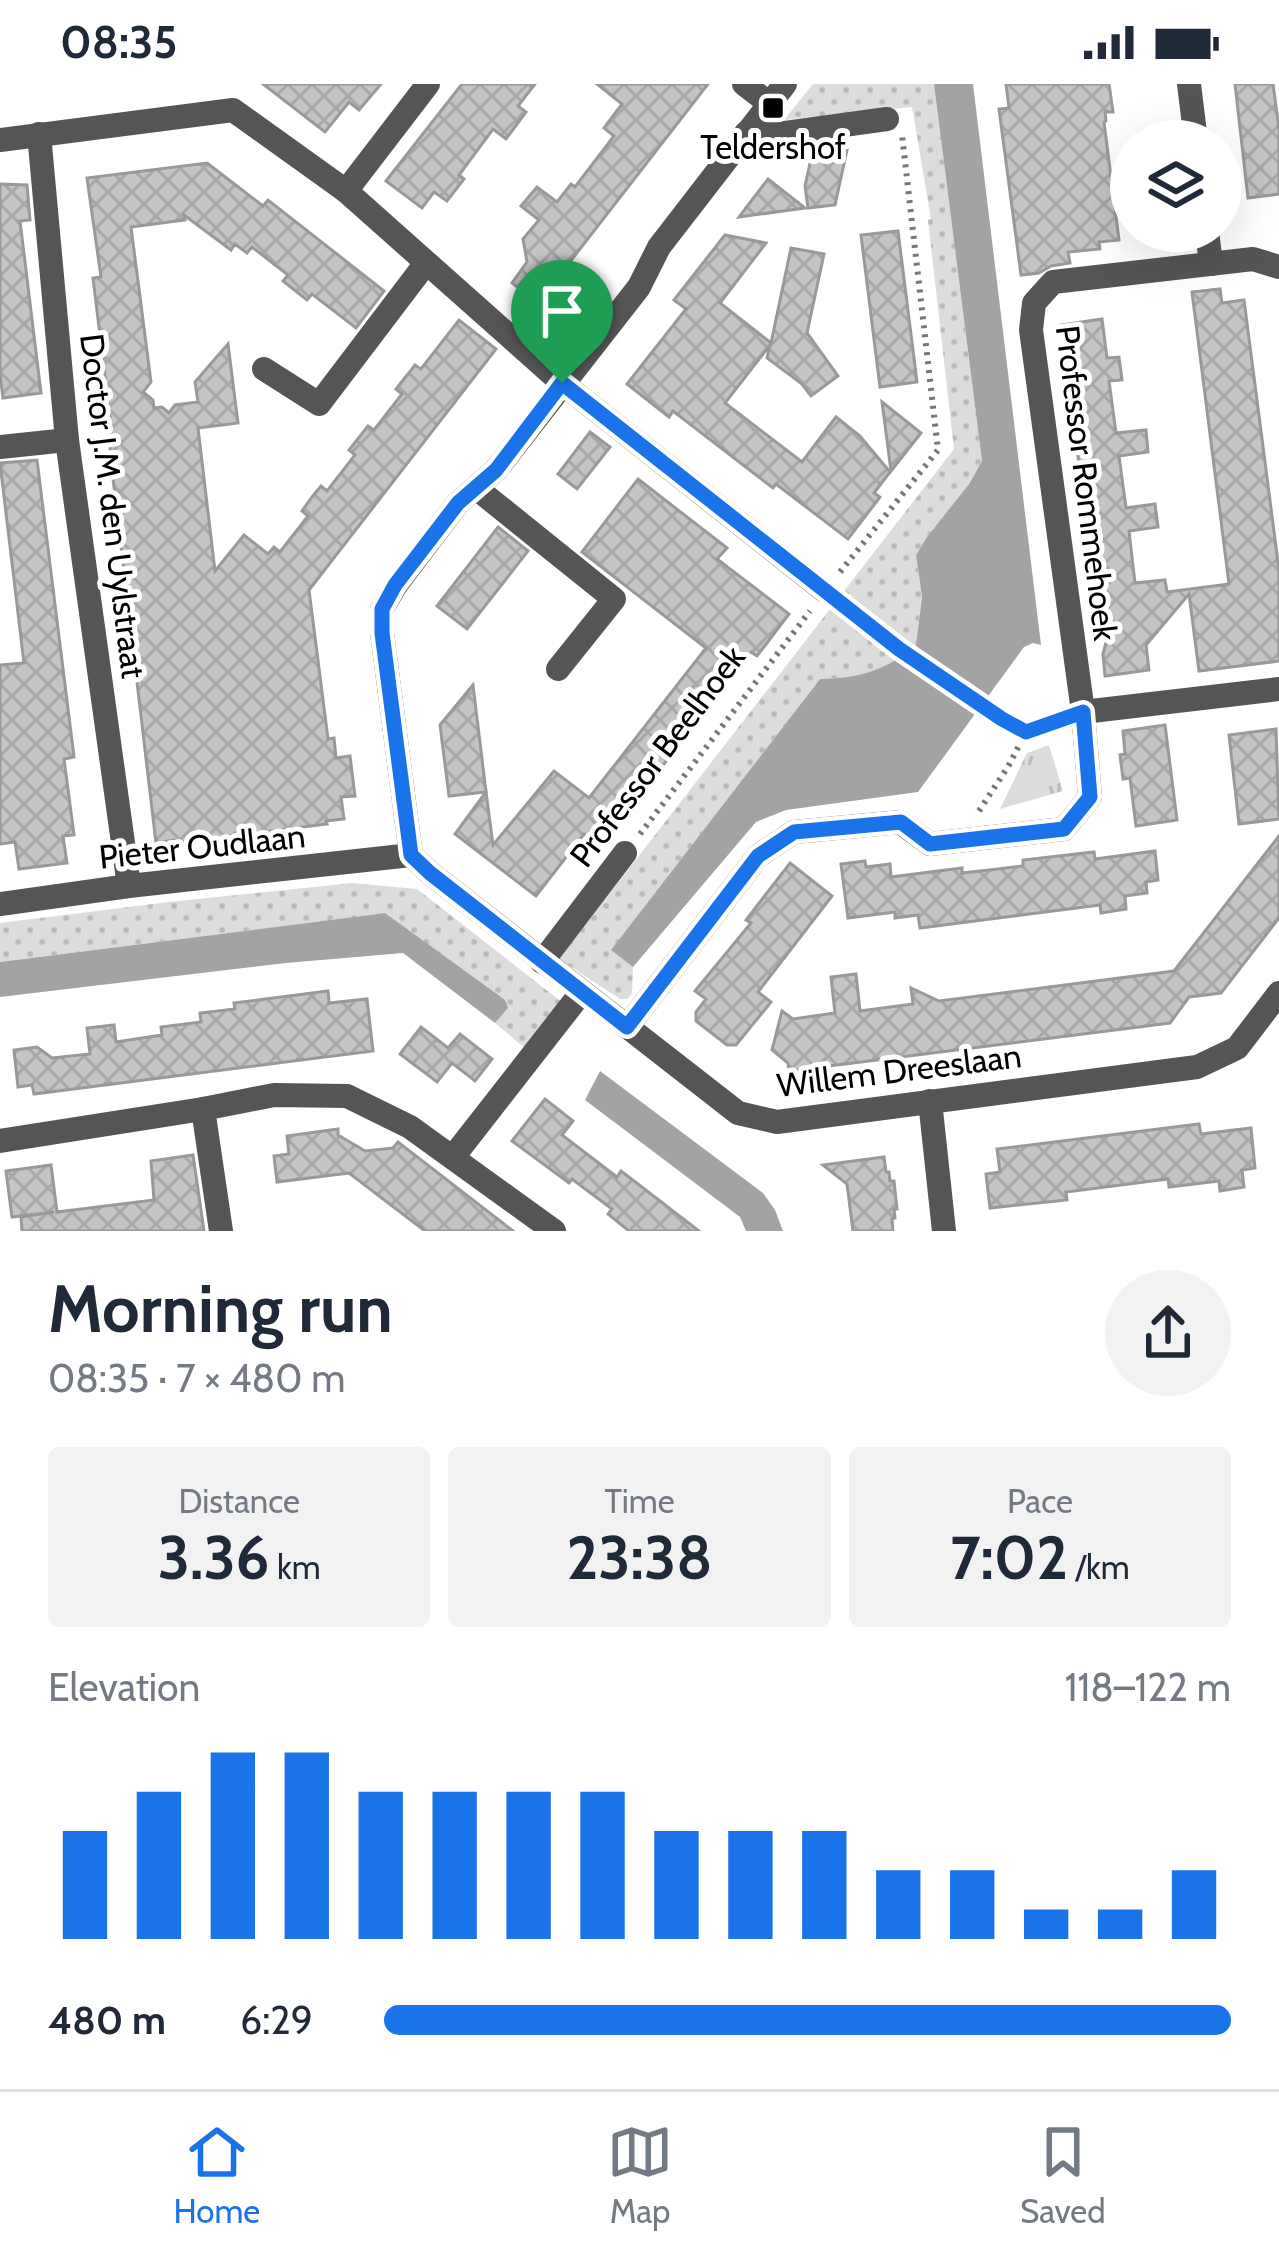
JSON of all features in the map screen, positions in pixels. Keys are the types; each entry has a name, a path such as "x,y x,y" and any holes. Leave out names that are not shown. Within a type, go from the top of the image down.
{"street":[{"path":"346,191 428,84"},
{"path":"411,855 382,609 458,503 496,470 639,286 659,247 778,94 744,84"},
{"path":"1189,84 1193,120"},
{"path":"0,140 233,110 346,191 562,383 825,591"},
{"path":"746,134 894,118"},
{"name":"Doctor J.M. den Uylstraat","path":"39,134 68,440 129,886"},
{"path":"1210,252 1211,264"},
{"name":"Professor Rommehoek","path":"627,1027 758,856 794,832 901,822 930,844 1064,829 1090,797 1083,712 1031,329 1034,303 1053,282 1253,259 1279,267"},
{"path":"264,369 320,404 426,263"},
{"path":"0,447 68,440"},
{"path":"476,488 614,599 558,669"},
{"path":"1083,712 1279,688"},
{"name":"Professor Beelhoek","path":"542,962 625,853"},
{"name":"Pieter Oudlaan","path":"0,904 411,855"},
{"name":"Willem Dreeslaan","path":"411,855 738,1113 777,1121 1197,1067 1237,1048 1279,993"},
{"path":"453,1157 581,993"},
{"path":"0,1141 274,1095 347,1096 410,1127 554,1231"},
{"path":"930,1101 944,1231"},
{"path":"203,1108 221,1231"}],"path":[{"name":"Professor Beelhoek","path":"625,853 938,450 894,118"},
{"path":"825,591 899,649 1026,732"},
{"path":"960,841 1026,732 1083,712"}],"green space":[{"path":"813,84 934,84 982,461 916,555 922,597 916,645 871,671 820,679 612,949 633,967 632,994 620,999 559,959 954,449 931,219 912,107 784,120"},
{"path":"1049,745 1063,791 1000,809 1027,753"},
{"path":"352,883 417,889 563,1003 526,1049 495,1023 508,1008 385,913 0,962 0,923"}],"shaded area":[{"path":"934,84 973,84 1041,645 1024,647 918,792 786,810 756,822 633,967 611,950 820,679 871,671 916,645 922,597 916,555 982,461"},
{"path":"385,913 505,1000 508,1008 495,1023 403,953 0,997 0,962"},
{"path":"600,1071 763,1193 783,1231 746,1231 740,1217 585,1100"}],"building":[{"path":"263,84 381,84 359,110 349,102 325,132"},
{"path":"462,84 535,84 518,106 526,112 506,139 493,129 459,175 464,179 447,201 434,192 422,208 386,181"},
{"path":"597,84 708,84 538,303 512,283 527,262 523,239 539,220 521,206 537,187 557,202 571,184 575,187 614,136 604,128 622,104"},
{"path":"1006,84 1109,84 1113,112 1105,112 1104,122 1110,169 1110,241 1099,242 1100,249 1068,252 1070,263 1021,275 999,109 1009,108"},
{"path":"1235,84 1273,84 1279,194 1248,198"},
{"path":"847,150 835,205 808,208 805,186 812,154"},
{"path":"207,163 263,206 268,200 384,291 356,328 312,294 307,300 283,281 288,275 252,247 247,253 235,244 231,250 184,215 185,220 131,227 151,382 143,392 153,400 154,408 169,413 175,405 198,402 195,382 228,344 238,423 198,428 215,571 244,535 268,554 274,547 280,552 308,516 302,511 312,497 321,486 327,491 355,455 349,450 368,426 374,430 402,394 396,389 415,365 421,369 459,320 496,349 309,590 328,739 334,738 336,758 350,756 355,796 341,797 344,819 156,843 110,453 111,425 93,278 101,277 87,178"},
{"path":"768,179 805,208 739,217"},
{"path":"0,184 27,185 30,220 20,221 41,393 3,398 0,375"},
{"path":"898,231 917,382 880,387 861,235"},
{"path":"725,235 766,243 720,303 771,343 791,248 824,254 807,333 838,376 811,396 767,358 770,345 725,403 802,462 836,417 860,436 890,472 874,493 880,497 848,539 673,411 669,417 627,384 686,309 674,300"},
{"path":"1220,289 1222,303 1244,300 1279,570 1279,661 1199,671 1189,594 1146,645 1149,670 1105,676 1103,654 1110,628 1106,594 1096,596 1061,325 1102,319 1107,358 1119,357 1122,380 1109,381 1116,433 1146,430 1148,452 1119,456 1126,508 1155,504 1158,527 1129,531 1135,583 1165,580 1167,592 1229,584 1192,292"},
{"path":"882,402 921,433 891,471"},
{"path":"590,432 610,447 577,489 558,474"},
{"path":"37,460 74,757 64,759 74,835 63,836 67,863 19,869 15,842 0,844 0,665 24,663 0,463"},
{"path":"638,479 727,548 717,559 789,614 757,656 751,652 612,831 606,826 594,841 584,834 536,896 455,834 486,792 493,845 554,771 589,798 706,648 582,552"},
{"path":"498,527 528,551 467,629 437,606"},
{"path":"473,685 486,792 449,796 440,725"},
{"path":"1165,725 1177,820 1136,826 1130,778 1123,779 1123,731"},
{"path":"1276,729 1279,819 1239,824 1229,735"},
{"path":"1279,836 1279,918 1221,993 1189,997 1170,1023 789,1071 788,1063 772,1050 782,1011 793,1019 835,1013 831,977 856,974 860,1011 913,1004 911,988 939,1001 1174,971"},
{"path":"1155,851 1158,880 1146,882 1147,893 1125,896 1126,909 1101,913 1100,905 920,928 918,915 895,918 895,912 848,918 841,864 890,864 891,877 1023,866 1023,860 1094,852 1095,859"},
{"path":"790,863 832,896 758,992 771,1002 736,1045 727,1045 696,1021 696,1012 706,999 695,991 751,923 746,920"},
{"path":"328,991 329,1003 367,999 373,1051 34,1094 32,1085 18,1087 14,1050 37,1047 52,1058 90,1054 87,1028 114,1025 116,1042 162,1035 161,1027 201,1022 200,1013 235,1009 234,1003"},
{"path":"421,1027 448,1048 460,1034 492,1059 475,1081 452,1063 437,1082 400,1054"},
{"path":"545,1099 573,1121 562,1135 617,1177 621,1171 699,1231 629,1231 608,1214 612,1209 512,1141"},
{"path":"1199,1124 1201,1134 1251,1128 1255,1168 1242,1170 1244,1187 1220,1191 1219,1181 1169,1187 1168,1179 1066,1192 1067,1200 990,1208 986,1174 1000,1172 997,1149"},
{"path":"338,1129 338,1135 365,1151 393,1148 398,1142 513,1231 425,1231 349,1173 277,1182 274,1156 289,1154 287,1136"},
{"path":"193,1155 204,1231 22,1231 21,1217 54,1212 12,1217 6,1171 51,1165 57,1212 154,1200 151,1161"},
{"path":"884,1157 886,1172 894,1181 893,1231 853,1231 847,1184 823,1165"}],"place":[{"name":"Teldershof","path":"773,108"}],"route":[{"path":"562,383 899,649 1002,719 1026,732 1083,712 1090,797 1064,829 930,844 901,822 794,832 758,856 627,1027 430,873 411,855 382,609 458,503 496,470 562,383"}]}
